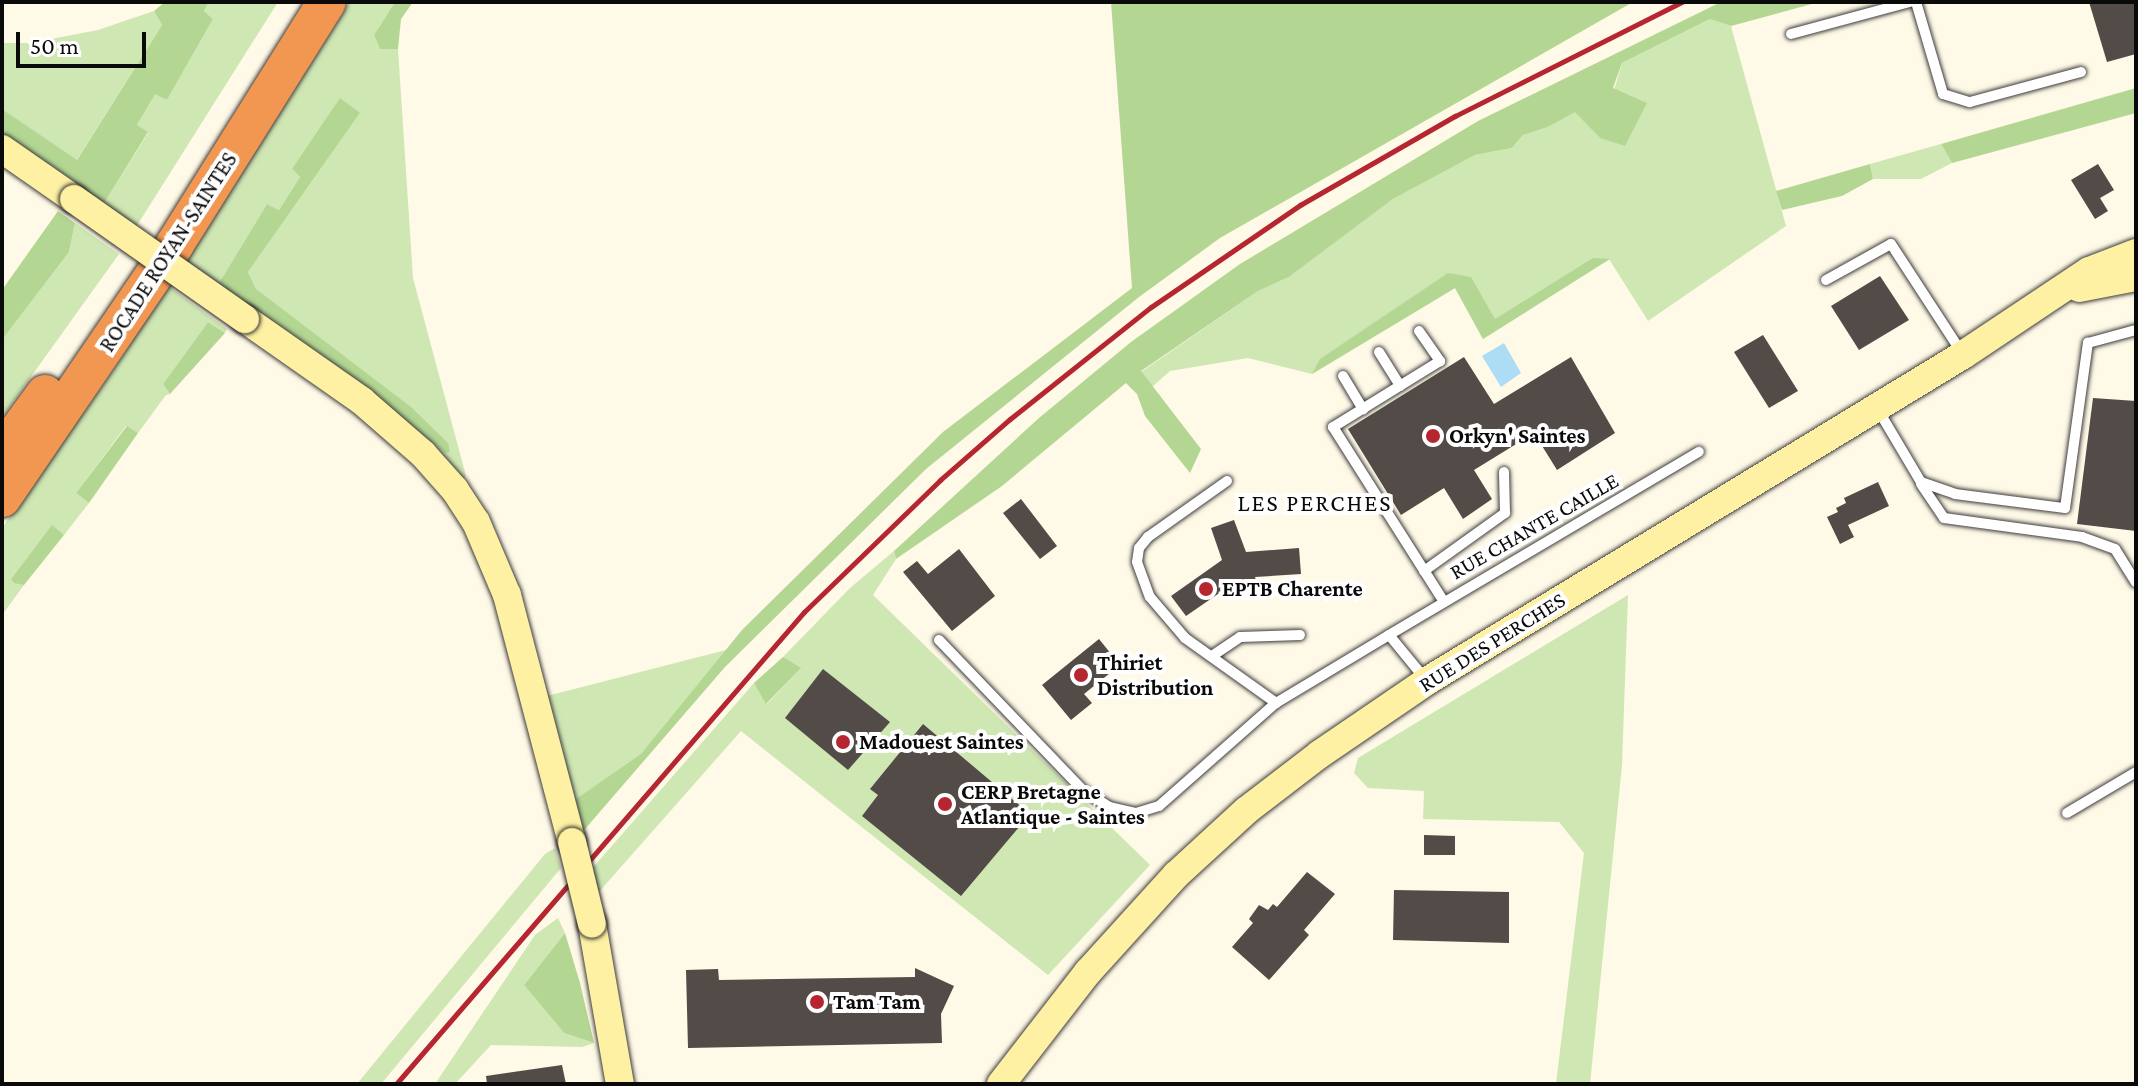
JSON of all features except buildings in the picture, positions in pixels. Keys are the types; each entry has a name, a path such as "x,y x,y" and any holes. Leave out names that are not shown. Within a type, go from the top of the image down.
{"highway":[{"name":"ROCADE ROYAN-SAINTES","path":"2,453 100,314 297,2"},
{"name":"ROCADE ROYAN-SAINTES","path":"2,498 175,244 327,2"}],"street":[{"path":"2,149 362,401 423,454 455,490 476,522 507,595 592,924 620,1084"},
{"name":"RUE DES PERCHES","path":"1001,1084 1088,972 1176,875 1247,810 1320,754 1427,681 1963,355 2089,271 2136,253"},
{"name":"RUE DES PERCHES","path":"2058,292 2136,277"}],"lane":[{"path":"1791,34 1910,2"},
{"path":"1916,2 1943,94 1970,102 2081,72"},
{"path":"1826,280 1891,244 1963,355"},
{"path":"1921,482 1955,494 2065,508 2088,343 2136,330"},
{"path":"1419,331 1440,361 1333,427 1444,602"},
{"path":"1379,352 1400,386"},
{"path":"1343,376 1363,409"},
{"path":"1876,407 1944,518 2082,537 2115,549 2136,582"},
{"name":"RUE CHANTE CAILLE","path":"939,640 1084,791 1110,807 1136,813 1159,806 1276,703 1699,452"},
{"path":"1424,571 1505,513 1504,472"},
{"path":"1227,481 1148,537 1139,548 1137,562 1150,597 1185,638 1276,703"},
{"path":"1212,656 1240,637 1300,635"},
{"path":"1389,635 1427,681"},
{"path":"2067,813 2136,772"}],"green space":[{"path":"165,2 209,2 204,11 213,19 167,100 155,94 137,125 148,132 103,205 2,135 2,109 77,160 162,25 154,11"},
{"path":"209,2 278,2 136,227 103,205 148,133 137,125 155,93 167,100 213,19 204,11"},
{"path":"350,2 395,2 374,35 380,49 398,49 413,278 466,476 463,478 428,439 445,453 256,289 248,272 360,113 292,169 300,177 279,210 267,204 219,283 187,261"},
{"path":"395,2 413,2 401,19 398,49 380,49 374,35"},
{"path":"1111,2 1633,2 1220,238 1139,297 926,469 724,668 578,837 569,804 641,754 742,630 943,432 1132,288"},
{"path":"1721,2 1819,2 1731,26 1710,19 1622,63 1613,88 1647,103 1625,146 1600,138 1575,112 1548,127 1523,135 1512,148 1475,155 1393,199 1289,277 1258,291 1141,371 1201,449 1190,473 1145,416 1137,394 1126,383 1002,486 896,559 894,551 1039,418 1131,342 1240,264 1478,121"},
{"path":"154,11 162,25 76,161 2,109 2,43 30,43 98,30"},
{"path":"1710,19 1731,26 1786,226 1648,321 1609,259 1483,339 1455,288 1312,374 1248,358 1170,371 1152,387 1141,372 1258,291 1289,277 1393,199 1475,155 1512,148 1523,135 1548,127 1575,111 1600,138 1622,63"},
{"path":"2136,88 2136,113 1952,163 1941,144"},
{"path":"340,98 360,113 248,272 256,289 411,407 448,443 450,452 445,453 360,383 219,283 267,204 279,210 300,177 292,169"},
{"path":"1941,144 1952,163 1921,179 1873,179 1870,164"},
{"path":"1870,164 1873,179 1842,196 1782,210 1776,191"},
{"path":"58,211 75,223 69,252 2,340 2,290"},
{"path":"75,223 119,254 2,417 2,340 69,252"},
{"path":"1593,258 1610,259 1483,339 1455,288 1312,374 1320,359 1448,273 1471,277 1495,319"},
{"path":"168,286 227,329 225,333 208,322 163,384 170,394 166,395 138,433 126,426 76,493 89,503 64,535 52,526 11,579 24,585 2,615 2,528 115,368"},
{"path":"208,322 225,333 170,394 163,384"},
{"path":"127,426 138,433 89,503 76,493"},
{"path":"52,525 64,535 24,585 14,583 11,579"},
{"path":"894,551 896,559 873,595 1150,865 1048,975 741,731 598,893 590,871 754,683 767,704 800,669 783,657 850,588"},
{"path":"1628,595 1622,765 1590,1084 1556,1084 1584,853 1559,822 1423,819 1424,791 1368,788 1354,773 1358,758"},
{"path":"726,650 724,668 578,837 543,697"},
{"path":"783,657 801,668 766,704 754,683"},
{"path":"555,848 561,868 381,1084 357,1084 545,854"},
{"path":"558,918 565,933 524,985 564,1033 594,1043 582,1047 491,1045 455,1084 435,1084 535,935"},
{"path":"565,933 594,1043 564,1033 524,985"}],"water":[{"path":"1504,343 1521,373 1501,387 1482,356"}],"railway":[{"path":"396,1084 804,612 940,480 1010,419 1151,307 1300,205 1455,116 1682,2"}],"place":[{"name":"Orkyn' Saintes","path":"1433,436"},
{"name":"EPTB Charente","path":"1206,589"},
{"name":"Thiriet Distribution","path":"1081,675"},
{"name":"Madouest Saintes","path":"843,742"},
{"name":"CERP Bretagne Atlantique - Saintes","path":"945,804"},
{"name":"Tam Tam","path":"817,1002"}],"district":[{"name":"LES PERCHES","path":"1315,503"}]}
